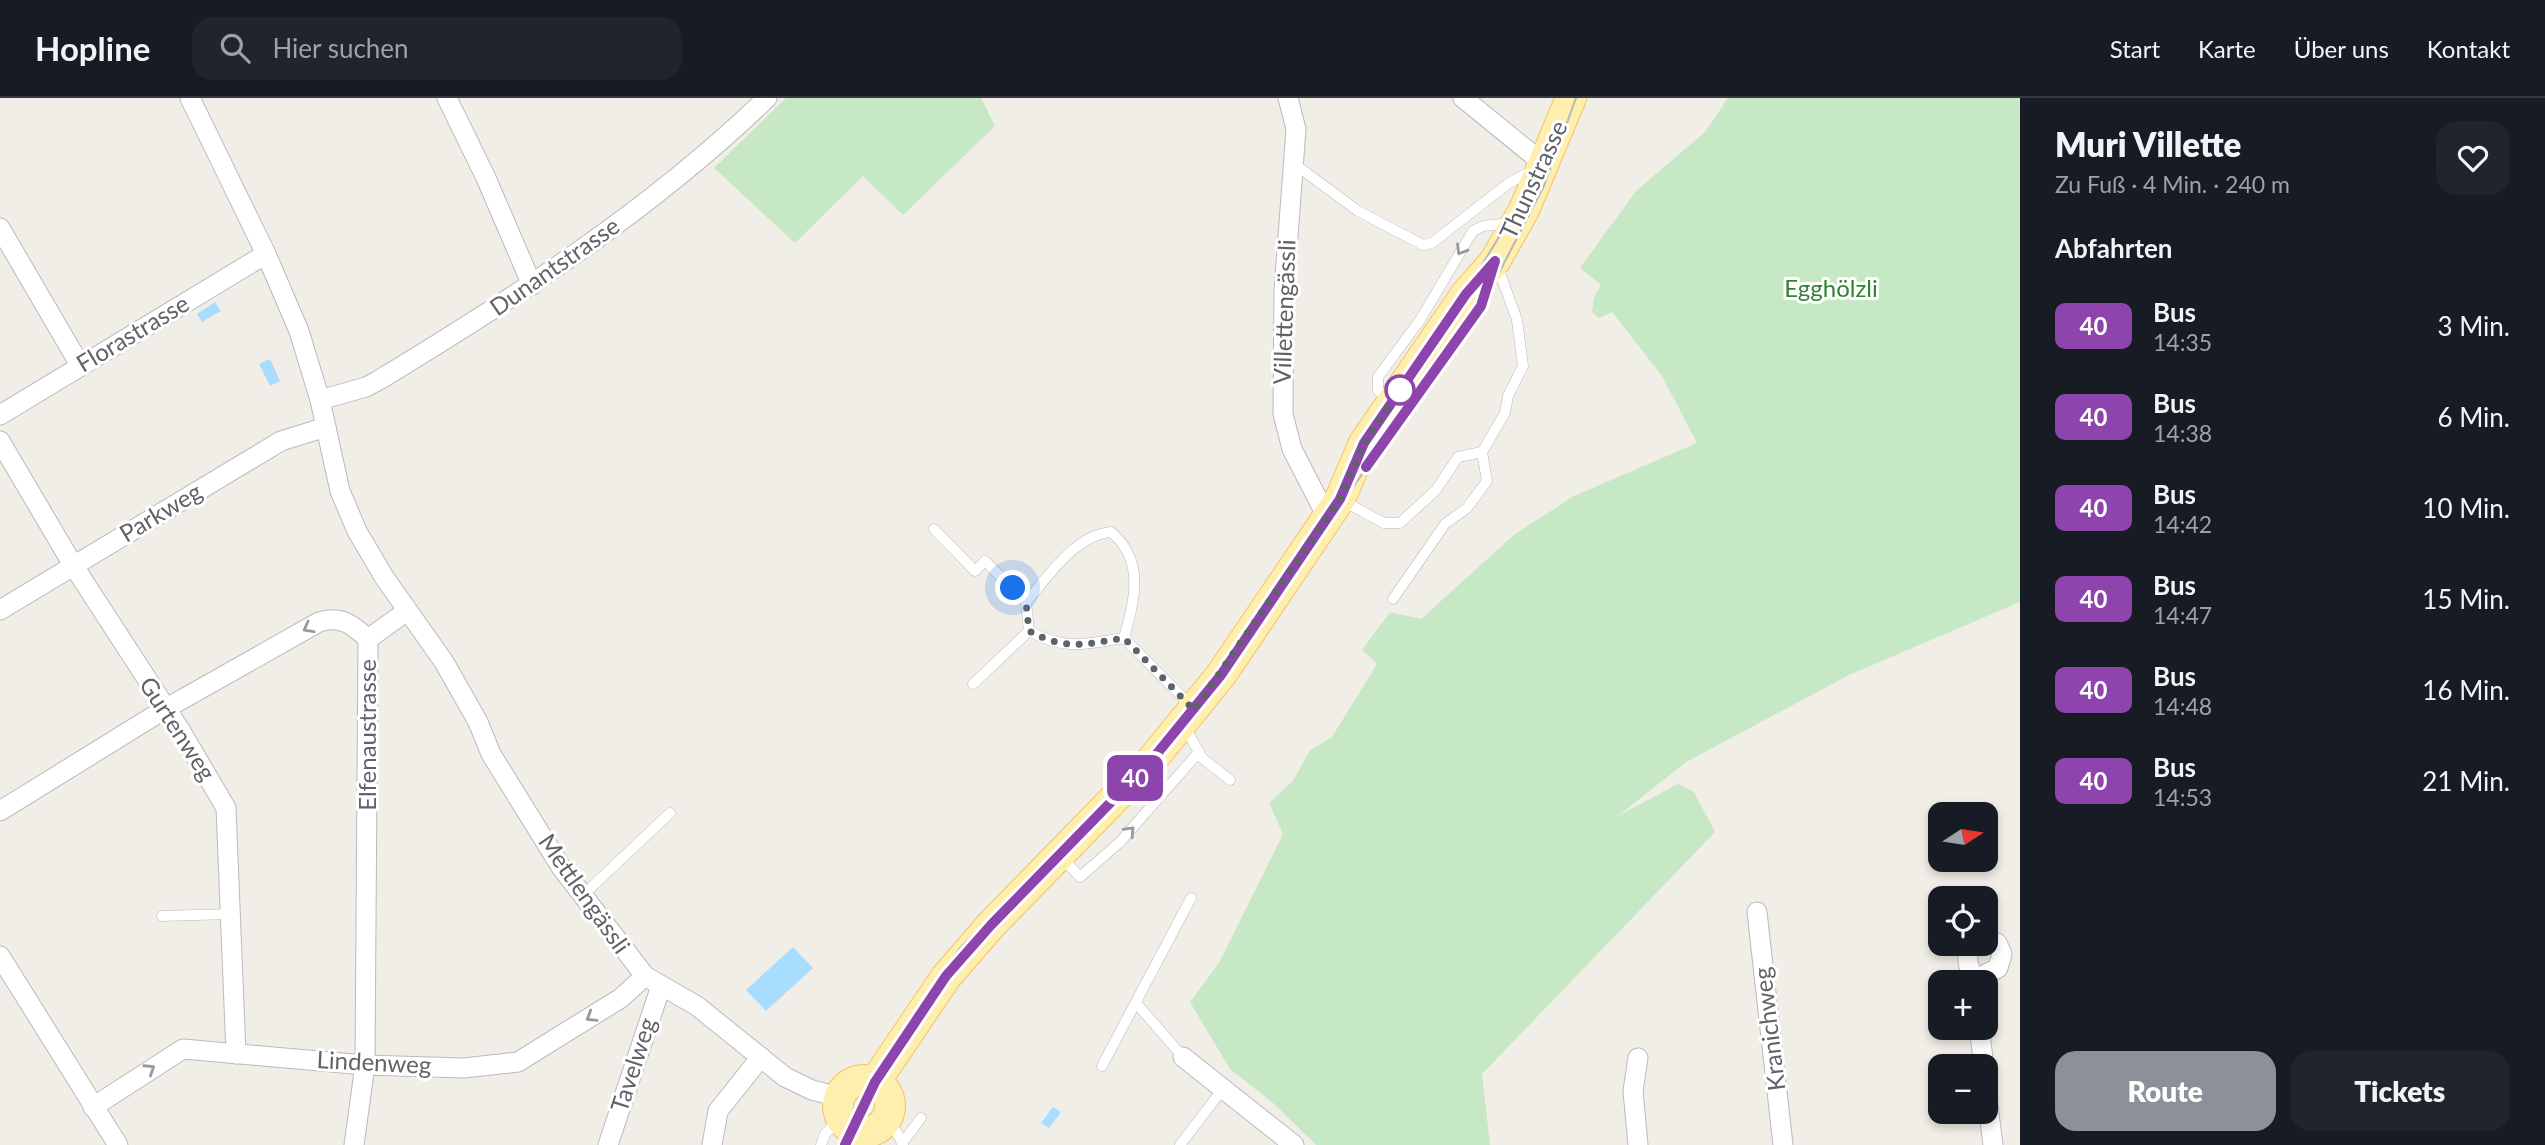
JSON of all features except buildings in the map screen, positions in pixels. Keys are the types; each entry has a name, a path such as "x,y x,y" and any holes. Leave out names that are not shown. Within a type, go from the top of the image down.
{"main road":[{"name":"Thunstrasse","path":"1338,499 1364,443 1466,294 1495,261 1517,223 1571,98"},
{"name":"Thunstrasse","path":"875,1082 946,976 1151,761 1189,717 1338,499 1376,457 1481,306 1495,261"},
{"path":"865,1079 882,1087 890,1100 866,1131 852,1082 865,1079"}],"street":[{"path":"190,98 267,254 299,331 320,400 347,508 369,551 407,611"},
{"path":"447,98 486,178 532,285"},
{"name":"Dunantstrasse","path":"320,400 372,384 532,285 685,172 767,98"},
{"name":"Villettengässli","path":"1288,98 1296,129 1284,289 1283,414 1292,449 1338,499"},
{"path":"1463,98 1544,164"},
{"path":"0,228 80,365"},
{"name":"Florastrasse","path":"0,415 267,254"},
{"name":"Parkweg","path":"0,610 281,441 326,427"},
{"name":"Gurtenweg","path":"0,441 73,565 226,808 236,1054"},
{"name":"Elfenaustrasse","path":"354,1145 365,1065 368,639 407,611"},
{"name":"Mettlengässli","path":"407,611 444,662 478,722 491,754 561,867 653,981 697,1006 796,1083 866,1131"},
{"path":"0,811 165,709 320,622 332,619 346,622 368,639"},
{"name":"Kranichweg","path":"1757,912 1783,1145"},
{"path":"1994,970 1998,968 2002,954 1998,945"},
{"path":"0,956 118,1145"},
{"name":"Lindenweg","path":"93,1107 183,1049 365,1065 464,1068 518,1062 653,981"},
{"name":"Tavelweg","path":"608,1145 653,981"},
{"path":"712,1145 718,1111 761,1057"},
{"path":"1183,1057 1294,1145"},
{"path":"1638,1058 1633,1091 1638,1145"},
{"path":"1990,1124 1993,1145"}],"lane":[{"path":"1293,163 1358,211 1423,245 1432,243 1509,183 1544,164"},
{"path":"1391,405 1378,390 1378,377 1420,320 1473,231 1483,226 1517,223"},
{"path":"1393,600 1445,524 1468,508 1487,481 1482,452 1504,413 1508,396 1522,366 1517,320 1495,261"},
{"path":"1338,499 1384,523 1400,523 1436,490 1458,457 1482,452"},
{"path":"934,530 975,571 985,561 1026,602 1029,631"},
{"path":"1026,602 1057,566 1087,540 1111,532 1118,537 1136,573 1137,588 1124,638"},
{"path":"1029,631 1057,645 1075,646 1124,638"},
{"path":"973,684 1029,631"},
{"path":"1124,638 1189,717 1199,752 1230,780"},
{"path":"1059,855 1080,877 1120,842 1199,752"},
{"path":"582,896 670,813"},
{"path":"1102,1066 1191,898"},
{"path":"162,916 230,914"},
{"path":"1137,1003 1183,1057"},
{"path":"1180,1145 1222,1090"},
{"path":"821,1145 825,1134 866,1131 921,1118"}],"green space":[{"path":"786,98 981,98 995,126 903,215 863,176 795,243 714,168"},
{"name":"Egghölzli","path":"1728,98 2020,98 2020,602 1849,675 1686,762 1618,816 1678,784 1694,792 1715,832 1482,1074 1490,1145 1316,1145 1272,1102 1230,1069 1190,1002 1219,963 1283,834 1269,803 1293,781 1310,750 1332,737 1377,664 1362,650 1390,612 1421,619 1515,534 1574,496 1697,443 1662,376 1612,312 1599,318 1592,312 1594,297 1601,285 1580,268 1636,191 1706,131"}],"water":[{"path":"215,302 221,311 202,322 197,314"},
{"path":"270,359 280,381 270,386 259,364"},
{"path":"793,947 813,968 766,1011 746,990"},
{"path":"1053,1107 1061,1112 1049,1128 1041,1123"}],"tram line":[{"path":"849,1145 880,1084 955,973 1158,759 1222,680 1500,271 1544,186 1576,98"},
{"path":"1322,516 1496,242 1527,187 1554,129"},
{"path":"937,980 960,948 1067,839"}],"bus line":[{"name":"40","path":"845,1145 875,1082 946,976 991,925 1151,761 1221,675 1340,499 1364,443 1466,294 1495,261 1481,306 1376,457 1366,467"}],"route":[{"path":"1013,588 1026,602 1026,623 1029,631 1057,645 1075,646 1124,638 1194,710 1221,675 1340,499 1364,443 1400,390"}]}
